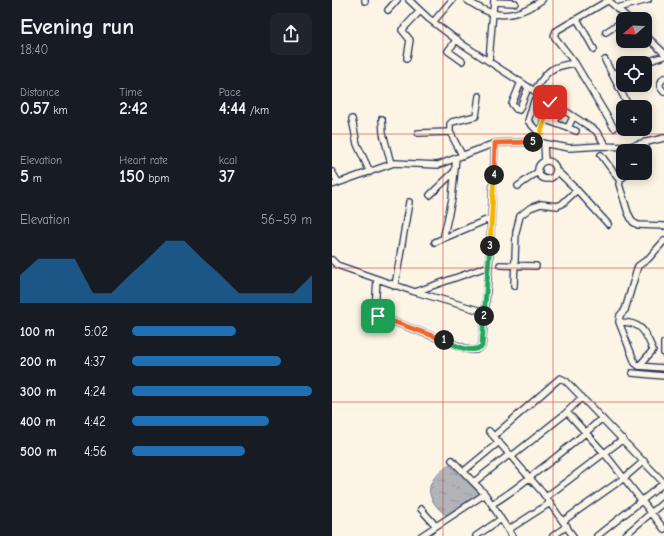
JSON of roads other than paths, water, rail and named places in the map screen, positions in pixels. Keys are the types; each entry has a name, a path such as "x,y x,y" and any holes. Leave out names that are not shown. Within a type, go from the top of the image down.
{"street":[{"path":"388,10 397,0"},
{"path":"409,0 420,11 457,39 534,91 549,104"},
{"path":"434,21 452,0"},
{"path":"467,0 487,12 510,15 519,14 541,0"},
{"path":"614,128 575,63 554,36 556,31 608,0 621,12"},
{"path":"617,8 648,0"},
{"path":"488,60 494,1 515,2 519,14"},
{"path":"407,58 410,40 402,30 420,11"},
{"path":"577,19 594,49"},
{"path":"606,32 616,26"},
{"path":"457,39 448,51 462,61"},
{"path":"652,42 664,54 652,59"},
{"path":"605,60 625,100"},
{"path":"534,91 549,70 555,67 575,63"},
{"path":"612,74 616,73"},
{"path":"664,78 660,83 660,87 664,92"},
{"path":"521,82 512,104 518,110 528,88"},
{"path":"462,155 450,132 450,124 452,122 476,116 479,96"},
{"path":"540,134 528,121 536,99 561,109 603,141 626,147 664,138"},
{"path":"545,161 540,134 549,104"},
{"path":"561,109 556,120 547,119 576,131"},
{"path":"568,128 573,117"},
{"path":"352,119 357,144 370,172"},
{"path":"382,119 390,159"},
{"path":"418,133 450,132"},
{"path":"332,185 370,172 390,159 438,165 495,143 541,142 569,148 603,141"},
{"path":"377,279 375,310 378,316 470,350 476,350 482,346 489,266 495,143"},
{"path":"601,155 620,181 628,213 633,222 638,225 664,226"},
{"path":"444,235 452,199 456,158"},
{"path":"545,161 553,163 556,170 577,190 608,224"},
{"path":"545,161 540,165 539,171 541,176 549,179 554,176 556,170"},
{"path":"430,195 454,171"},
{"path":"518,186 539,171"},
{"path":"332,172 338,182"},
{"path":"514,286 516,232 520,216 530,208 541,204 557,206 562,204 577,190"},
{"path":"395,286 409,202"},
{"path":"435,242 491,218"},
{"path":"664,242 648,259 638,266 626,310 620,315 619,322 635,363 639,366 664,368"},
{"path":"332,260 337,265 395,286 485,312"},
{"path":"500,265 536,266"},
{"path":"415,292 489,266"},
{"path":"619,322 638,326 645,330 653,350 639,366"},
{"path":"664,343 664,353"},
{"path":"632,373 664,376"},
{"path":"494,436 560,378 566,381 664,483 597,536"},
{"path":"474,482 567,412 582,397"},
{"path":"567,412 585,434 605,454 641,502 664,529"},
{"path":"492,504 507,496 585,434 602,418"},
{"path":"489,431 546,497 573,536"},
{"path":"546,497 623,439"},
{"path":"464,471 499,442"},
{"path":"452,460 485,494 512,536"},
{"path":"563,521 624,478 644,461"},
{"path":"421,536 485,494"},
{"path":"624,536 664,502"},
{"path":"508,530 550,503"},
{"path":"421,509 436,526"},
{"path":"476,536 501,519"},
{"path":"553,536 567,526"}],"water":[{"path":"449,464 480,494 447,516 439,509 430,496 430,490 431,483 435,477"}]}
